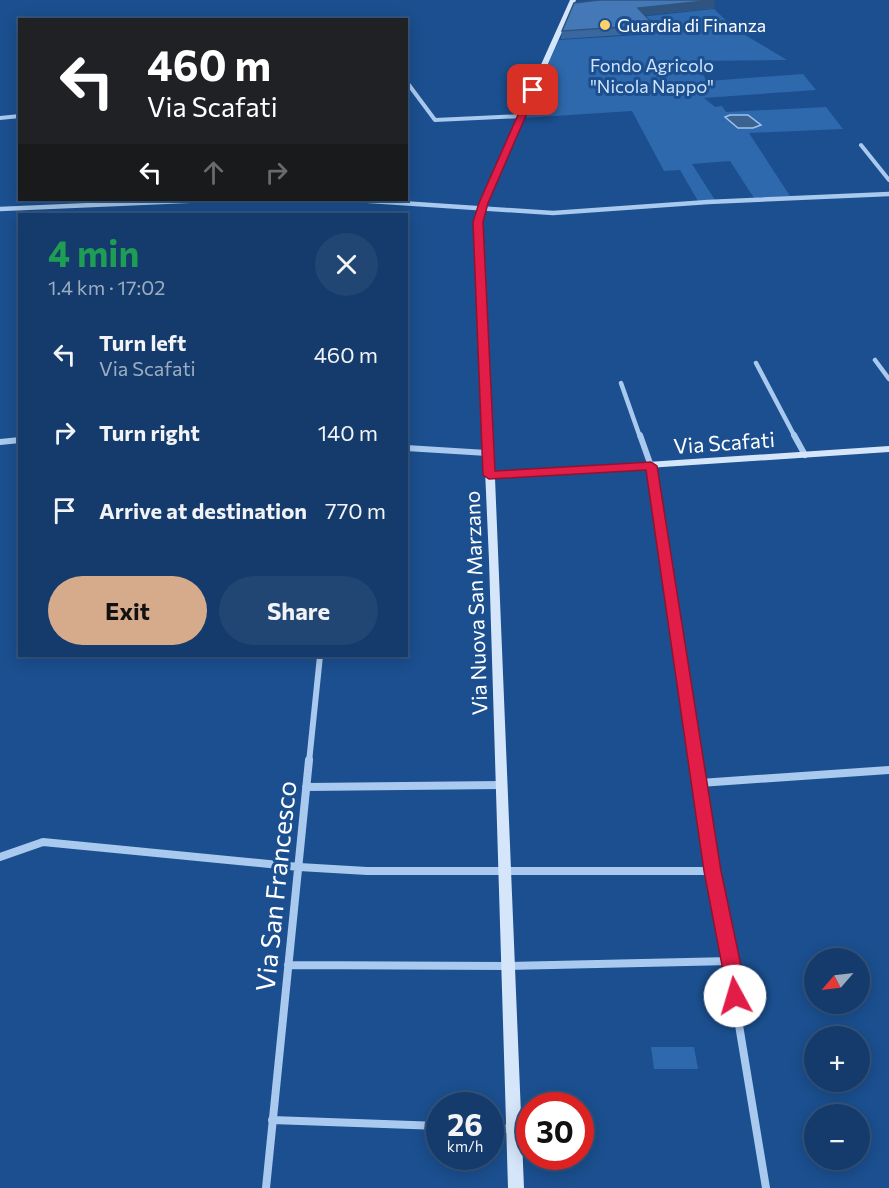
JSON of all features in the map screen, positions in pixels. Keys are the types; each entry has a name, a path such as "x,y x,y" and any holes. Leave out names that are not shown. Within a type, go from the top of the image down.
{"street":[{"name":"Via Nuova San Marzano","path":"516,1188 489,475 477,245 478,222 482,208 573,0"},
{"path":"408,84 435,120 521,120"},
{"path":"0,118 18,116"},
{"path":"861,145 889,180"},
{"path":"371,201 553,213 708,202 889,194"},
{"path":"0,209 185,201"},
{"path":"874,360 889,379"},
{"path":"756,363 805,455"},
{"path":"621,383 651,466 713,871 731,961 737,1013 766,1188"},
{"path":"0,442 18,440"},
{"path":"408,448 487,453"},
{"name":"Via Scafati","path":"489,475 889,449"},
{"name":"Via San Francesco","path":"266,1188 320,657"},
{"path":"700,783 889,770"},
{"path":"306,787 501,785"},
{"path":"0,857 43,842 299,867 367,871 713,871"},
{"path":"288,965 508,966 731,961"},
{"path":"272,1120 426,1126"},
{"path":"504,1129 514,1129"}],"green space":[{"name":"Fondo Agricolo \"Nicola Nappo\"","path":"714,9 735,29 787,60 691,61 708,81 803,74 816,90 704,98 715,107 722,106 726,112 826,107 843,129 749,133 790,196 754,198 730,161 692,164 715,200 698,201 680,170 664,171 632,111 524,118 559,40 654,34 639,17"},
{"path":"651,1047 694,1047 698,1069 654,1069"}],"shaded area":[{"path":"748,115 761,125 753,128 738,128 725,117"}],"building":[{"path":"599,0 715,0 638,8 654,25 562,31 574,3"}],"place":[{"name":"Guardia di Finanza","path":"605,25"}],"route":[{"path":"533,90 483,203 478,222 477,245 489,475 651,466 713,871 731,961 735,996"}]}
